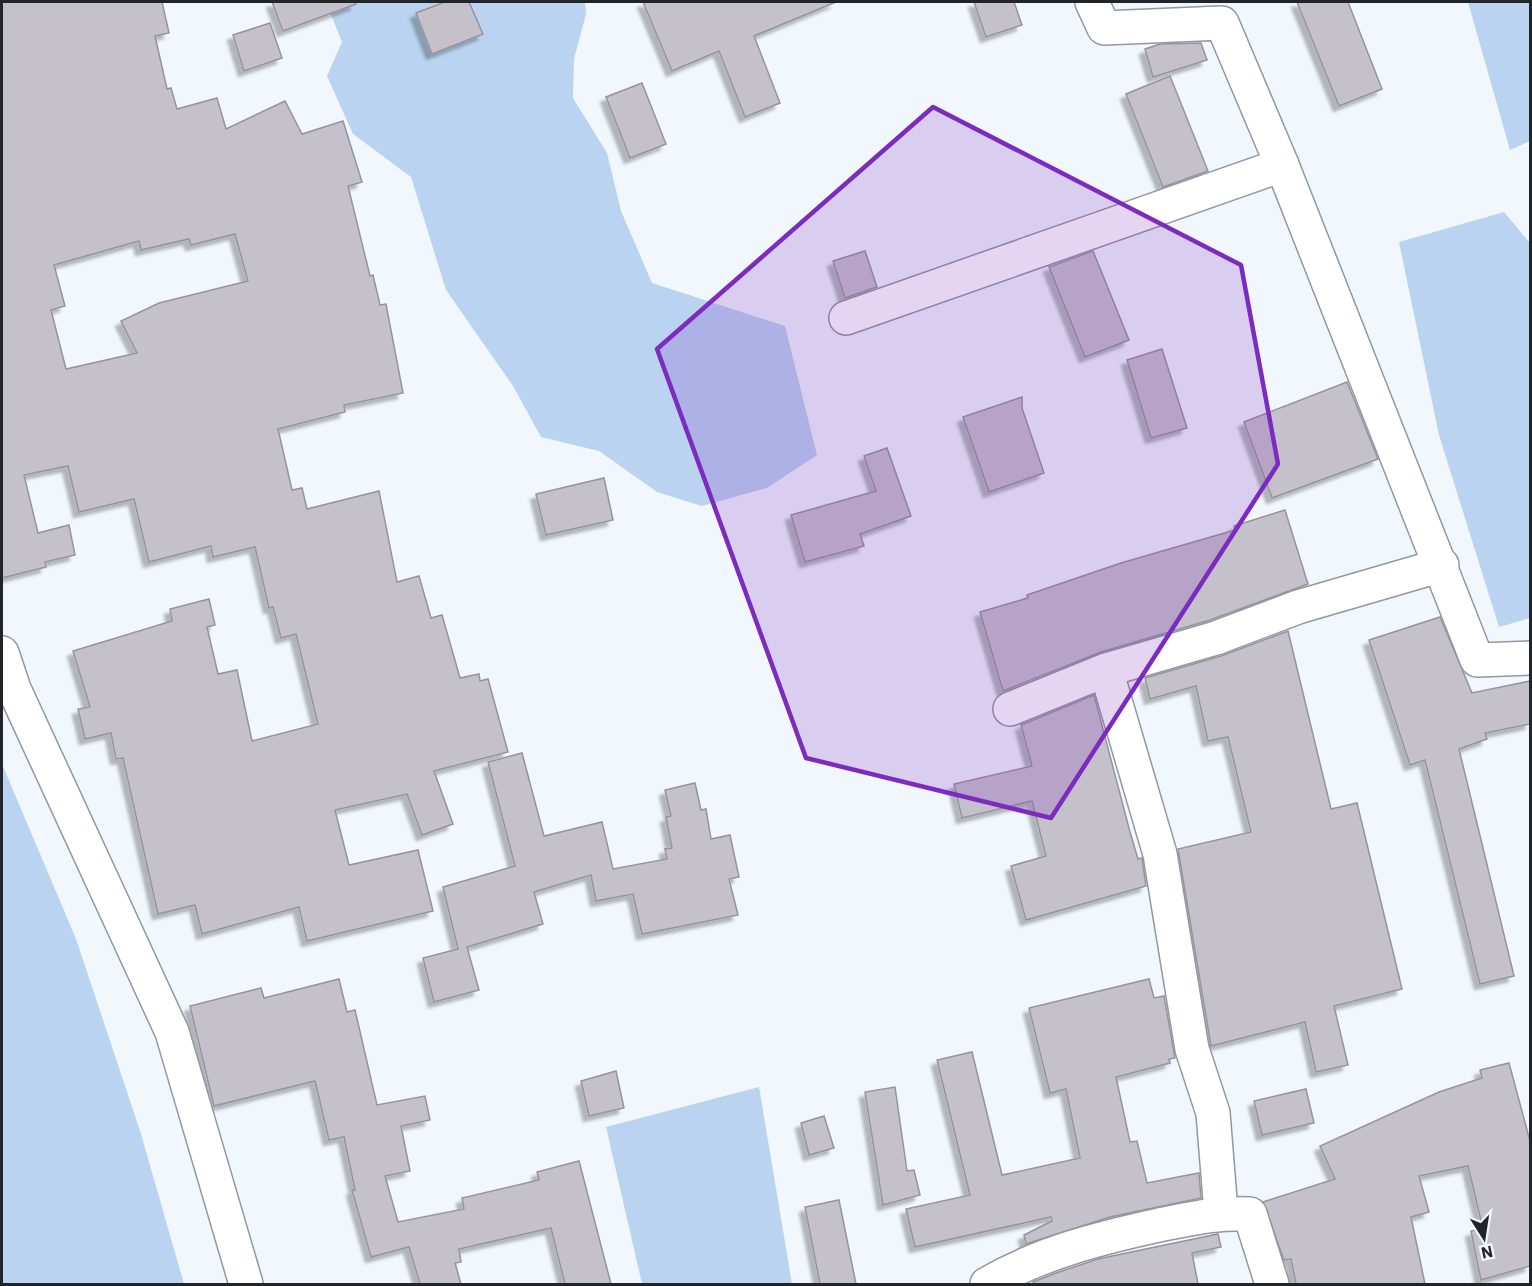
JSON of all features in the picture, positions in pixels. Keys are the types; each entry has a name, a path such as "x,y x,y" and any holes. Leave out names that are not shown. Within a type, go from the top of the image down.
{"street":[{"path":"1092,2 1104,28 1222,23 1282,165 1442,565 1477,660 1530,658"},
{"path":"846,318 1282,165"},
{"path":"1010,709 1106,670 1216,638 1298,607 1442,565"},
{"path":"2,653 14,689 172,1032 246,1284"},
{"path":"1106,670 1160,854 1192,1049 1213,1113 1221,1212"},
{"path":"987,1284 1013,1269 1097,1239 1221,1212 1250,1214 1272,1284"}],"highlighted area":[{"path":"933,107 1241,265 1278,464 1051,818 806,758 657,349"}],"water":[{"path":"326,2 585,2 586,14 574,59 573,98 607,153 621,211 652,283 785,326 817,455 767,488 702,506 657,492 599,451 541,437 513,386 446,290 411,177 353,134 327,76 342,42"},
{"path":"1468,2 1530,2 1530,141 1510,150"},
{"path":"1504,212 1530,243 1530,618 1499,627 1439,435 1399,242"},
{"path":"2,764 76,939 141,1134 184,1284 2,1284"},
{"path":"759,1087 792,1284 642,1284 606,1127"}],"building":[{"path":"2,2 162,2 169,33 155,36 167,89 171,88 177,109 217,98 226,129 285,101 302,134 343,121 362,182 348,186 370,276 373,275 380,305 386,304 403,393 344,405 345,412 278,429 292,490 302,488 307,509 379,491 397,582 419,576 431,618 442,615 460,678 479,674 480,681 488,679 508,752 434,771 453,824 422,835 407,794 335,810 349,865 418,850 433,911 307,941 299,907 202,934 195,905 158,914 123,758 116,759 111,733 85,739 78,709 90,707 73,651 172,621 170,609 209,599 215,625 207,627 218,674 237,670 252,741 318,724 296,634 281,638 273,607 269,608 255,547 213,557 211,546 149,562 134,499 79,512 68,466 24,475 38,533 69,525 75,555 45,562 46,567 2,578","holes":["235,234 248,281 159,303 121,321 137,353 66,369 51,310 65,306 54,265 139,241 141,250 189,239 191,245"]},
{"path":"272,2 355,2 356,4 283,31"},
{"path":"445,2 469,2 483,34 432,54 416,13"},
{"path":"643,2 836,2 754,36 780,103 745,117 719,51 672,71"},
{"path":"974,2 1014,2 1022,25 986,37"},
{"path":"1297,2 1348,2 1382,89 1339,106"},
{"path":"270,23 282,58 244,71 233,35"},
{"path":"1201,43 1207,60 1153,77 1145,49 1160,44"},
{"path":"1170,76 1208,171 1163,187 1126,94"},
{"path":"642,83 666,144 630,158 606,97"},
{"path":"865,251 877,287 845,298 833,261"},
{"path":"1093,251 1129,340 1085,357 1049,267"},
{"path":"1162,349 1187,428 1151,438 1127,360"},
{"path":"1347,382 1378,459 1272,498 1244,422"},
{"path":"1022,397 1022,408 1044,473 989,492 963,417"},
{"path":"887,448 911,516 860,534 864,546 805,562 791,515 876,491 864,456"},
{"path":"604,478 613,520 546,535 536,494"},
{"path":"1285,510 1308,584 1210,620 1101,652 1003,691 980,612 1028,598 1027,595 1121,563 1235,530 1234,526"},
{"path":"1440,617 1472,693 1530,681 1530,724 1485,733 1487,739 1459,749 1514,976 1480,984 1425,760 1410,765 1369,640"},
{"path":"1288,631 1331,809 1357,803 1402,989 1334,1006 1348,1065 1316,1072 1305,1022 1211,1046 1178,849 1251,832 1228,737 1208,741 1196,686 1150,699 1145,678 1221,656"},
{"path":"1094,695 1130,832 1138,859 1142,858 1146,886 1026,920 1011,866 1046,856 1032,801 962,818 954,784 1032,766 1021,725"},
{"path":"522,753 544,836 602,822 613,869 667,859 665,849 672,848 666,817 671,816 665,790 695,783 701,810 706,809 711,839 730,835 739,877 729,879 738,915 642,934 633,894 596,901 591,875 534,892 543,924 467,947 479,990 434,1002 423,958 458,949 443,887 515,866 488,762"},
{"path":"339,979 347,1012 355,1010 377,1105 425,1096 430,1120 401,1126 410,1171 385,1176 398,1222 464,1209 462,1198 539,1180 537,1172 579,1161 611,1284 565,1284 551,1228 459,1249 461,1262 455,1263 461,1284 420,1284 409,1247 371,1257 352,1190 355,1190 344,1137 329,1140 315,1081 214,1106 190,1006 261,988 264,998"},
{"path":"1149,979 1154,998 1164,996 1175,1058 1169,1059 1170,1063 1116,1077 1130,1142 1137,1141 1147,1183 1199,1173 1201,1198 1110,1217 1026,1244 1024,1235 1052,1221 1051,1217 915,1247 906,1209 970,1195 937,1060 972,1052 1002,1175 1080,1158 1066,1089 1050,1093 1029,1008"},
{"path":"1509,1063 1530,1141 1530,1266 1481,1280 1471,1231 1483,1229 1468,1166 1419,1176 1429,1212 1411,1217 1425,1284 1296,1284 1291,1259 1284,1260 1263,1202 1335,1179 1320,1146 1439,1092 1482,1078 1480,1070"},
{"path":"616,1071 624,1108 589,1116 581,1081"},
{"path":"895,1087 907,1171 914,1170 920,1195 883,1205 865,1092"},
{"path":"1306,1089 1314,1123 1262,1135 1254,1101"},
{"path":"824,1116 834,1148 809,1155 801,1123"},
{"path":"839,1200 856,1284 820,1284 805,1207"},
{"path":"1218,1234 1221,1247 1192,1253 1198,1284 1034,1284 1033,1282 1098,1259"}]}
